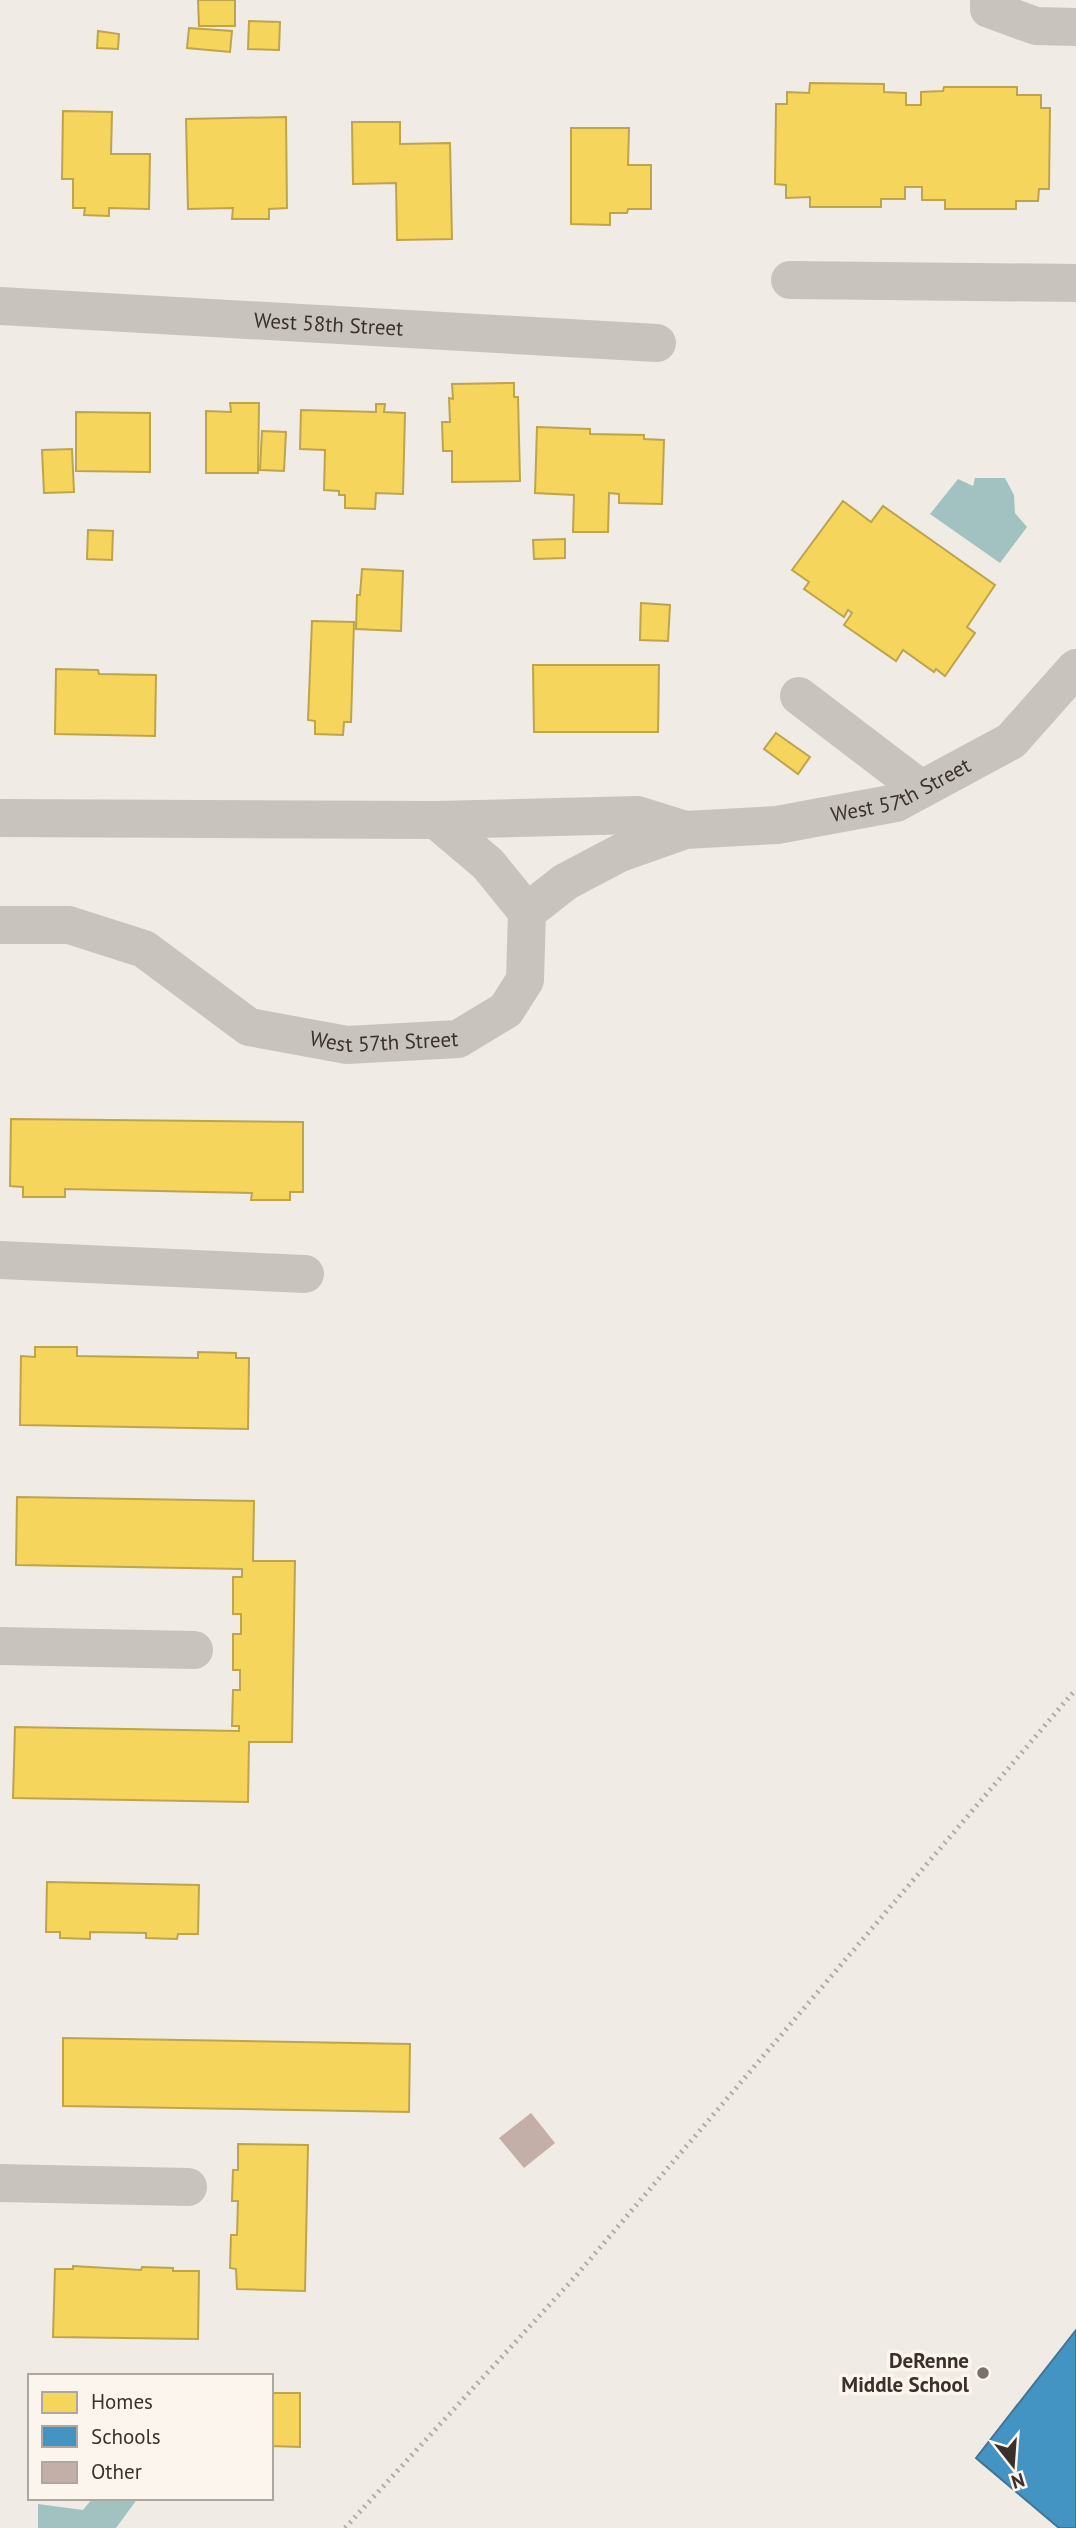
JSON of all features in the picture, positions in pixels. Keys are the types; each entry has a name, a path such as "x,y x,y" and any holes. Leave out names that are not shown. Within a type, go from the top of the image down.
{"street":[{"path":"989,0 989,9 1036,26 1076,27"},
{"path":"790,280 1076,283"},
{"name":"West 58th Street","path":"0,306 657,343"},
{"name":"West 57th Street","path":"0,925 69,925 144,950 248,1027 347,1045 458,1040 506,1010 525,980 527,912 565,882 620,853 685,830 778,825 896,803 1011,741 1076,667"},
{"path":"799,696 921,789"},
{"name":"West 57th Street","path":"0,817 436,820 637,815 685,830"},
{"path":"436,820 488,863 527,912"},
{"path":"0,1259 305,1274"},
{"path":"0,1646 194,1650"},
{"path":"0,2183 188,2187"}],"water":[{"path":"975,478 1005,478 1014,495 1015,513 1027,527 1000,563 930,514 958,479 973,486"},
{"path":"91,2500 137,2500 116,2528 38,2528 38,2504 83,2510"}],"building: Homes":[{"path":"198,0 235,0 235,26 199,26"},
{"path":"249,21 280,22 279,50 248,49"},
{"path":"189,28 232,31 230,52 187,48"},
{"path":"98,31 119,34 118,49 97,48"},
{"path":"810,83 884,84 884,92 906,93 906,105 921,105 921,92 943,91 944,87 1017,87 1017,95 1041,95 1041,108 1050,108 1049,189 1039,189 1038,201 1016,201 1016,209 945,209 945,200 922,200 922,187 905,187 905,199 881,199 881,207 810,207 810,197 786,198 786,185 775,184 776,104 787,104 787,92 809,93"},
{"path":"63,111 112,112 111,154 150,154 149,209 109,208 109,216 84,215 85,208 73,208 73,179 62,179"},
{"path":"286,117 287,208 269,209 269,219 232,219 233,208 188,209 186,119"},
{"path":"352,122 400,122 400,144 450,143 452,239 397,240 396,183 353,184"},
{"path":"571,128 629,128 628,165 651,165 651,209 628,209 627,213 610,213 610,225 571,224"},
{"path":"514,383 514,397 518,397 520,481 452,482 452,451 443,451 442,422 450,422 449,398 453,399 452,384"},
{"path":"230,403 259,403 258,473 206,473 206,411 231,412"},
{"path":"376,404 385,404 384,412 405,413 403,494 376,493 375,509 345,508 345,495 339,495 339,491 324,490 325,450 300,449 301,410 376,412"},
{"path":"76,412 150,413 150,472 76,471"},
{"path":"537,427 590,429 590,434 644,435 644,439 664,440 662,504 619,503 619,494 609,493 608,532 573,532 574,495 535,493"},
{"path":"262,431 286,432 284,471 260,470"},
{"path":"72,449 74,492 44,493 42,450"},
{"path":"843,501 871,522 883,506 995,585 967,627 975,633 945,676 936,669 934,672 903,650 896,661 844,625 852,613 848,610 844,617 804,589 809,582 792,570"},
{"path":"88,530 113,531 112,560 87,559"},
{"path":"565,539 565,558 534,559 533,540"},
{"path":"362,569 403,571 401,631 356,629 357,595 360,595"},
{"path":"641,603 670,605 668,641 640,640"},
{"path":"312,621 354,622 351,722 344,722 343,735 315,734 315,721 308,720"},
{"path":"533,665 659,665 658,732 534,732"},
{"path":"56,669 98,670 99,674 156,675 155,736 55,734"},
{"path":"776,733 810,757 798,774 764,749"},
{"path":"11,1119 303,1122 303,1192 290,1192 290,1200 251,1200 252,1193 65,1189 65,1197 23,1197 23,1187 10,1186"},
{"path":"35,1347 77,1347 77,1356 198,1358 198,1352 236,1353 236,1358 249,1358 248,1429 20,1425 21,1356 35,1357"},
{"path":"17,1497 254,1501 253,1561 295,1561 292,1742 249,1742 248,1802 13,1798 15,1727 239,1731 239,1726 232,1726 233,1690 240,1690 240,1670 233,1670 233,1634 241,1634 241,1614 233,1614 233,1577 242,1577 242,1569 16,1565"},
{"path":"47,1882 199,1885 198,1934 178,1934 177,1939 146,1938 146,1933 90,1932 90,1939 60,1938 60,1932 46,1932"},
{"path":"63,2038 410,2044 409,2112 63,2106"},
{"path":"238,2144 308,2145 305,2291 237,2289 236,2269 230,2268 231,2235 237,2235 238,2201 232,2201 233,2170 238,2170"},
{"path":"73,2266 199,2271 198,2339 53,2337 55,2269 73,2269"},
{"path":"273,2393 300,2393 300,2447 273,2446"}],"building: Schools":[{"path":"1076,2330 1076,2528 1059,2528 976,2458"}],"building: Other":[{"path":"531,2113 555,2143 524,2168 499,2138"}],"railway":[{"path":"345,2528 575,2277 1076,1689"}],"place":[{"name":"DeRenne Middle School","path":"983,2373"}]}
